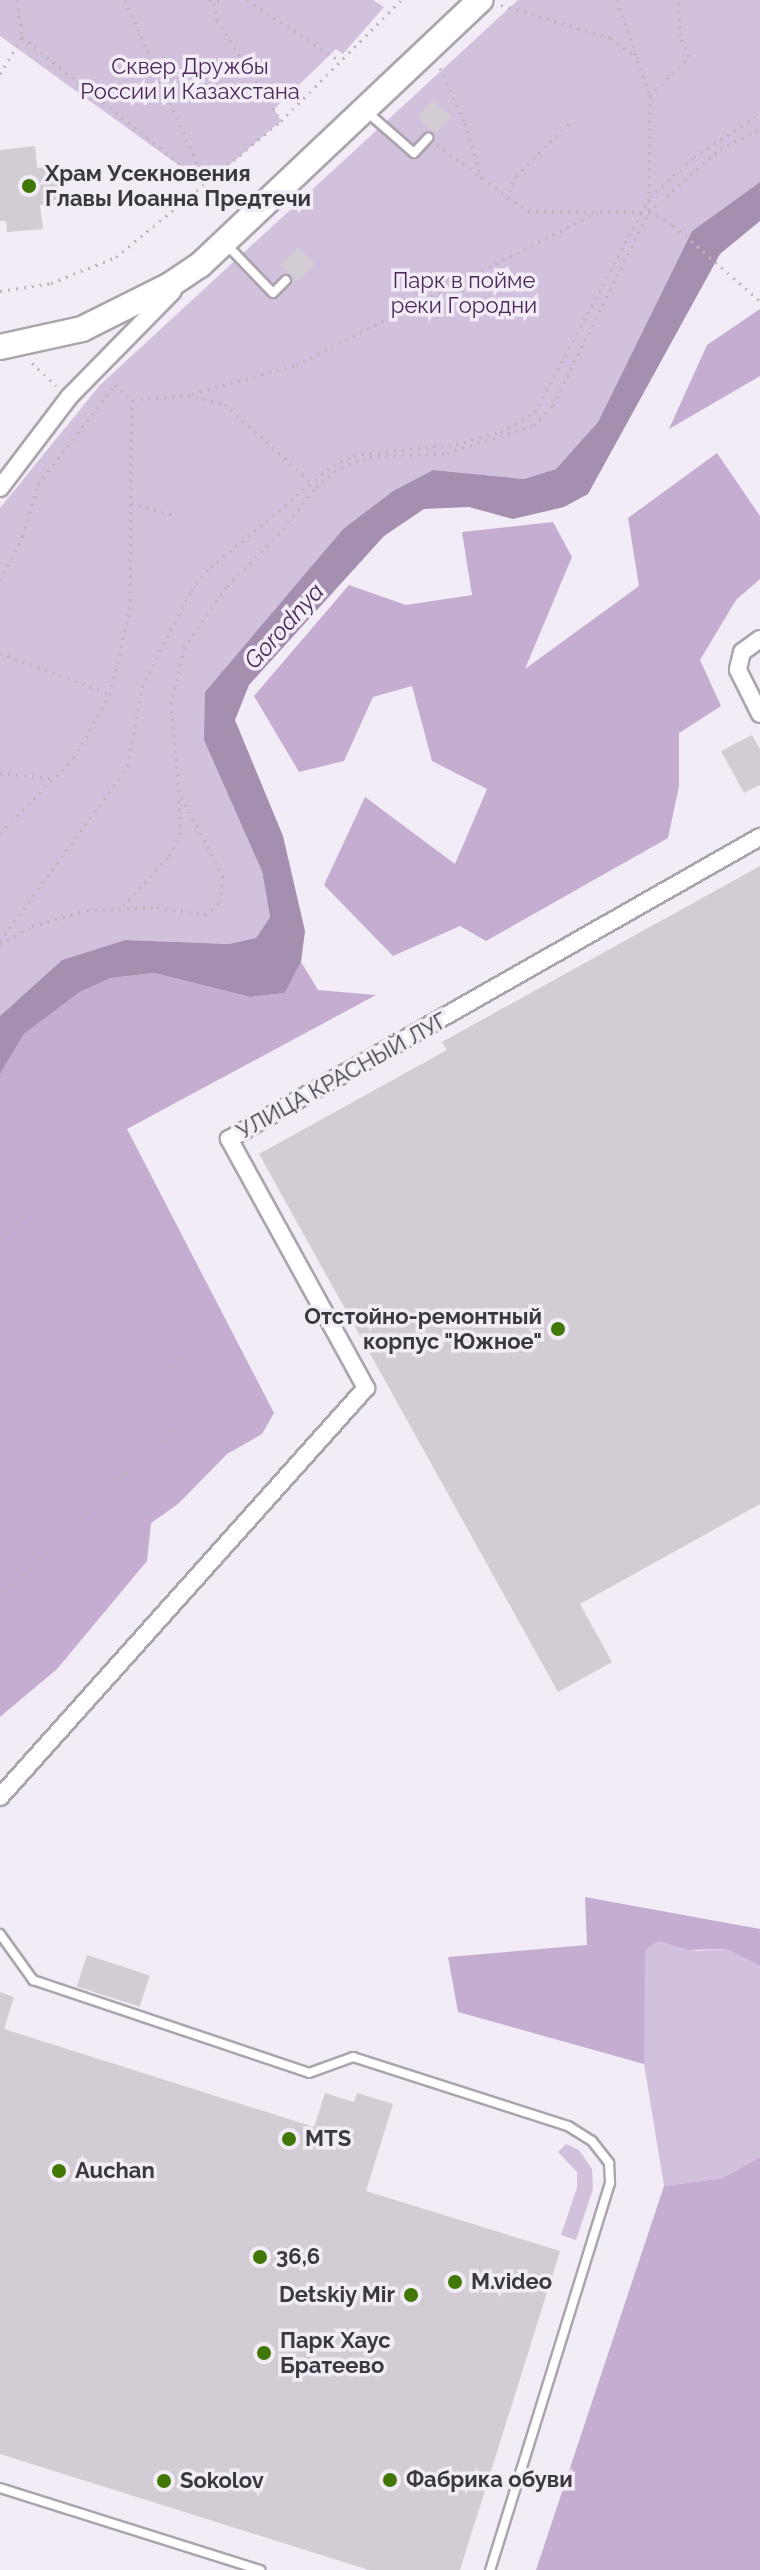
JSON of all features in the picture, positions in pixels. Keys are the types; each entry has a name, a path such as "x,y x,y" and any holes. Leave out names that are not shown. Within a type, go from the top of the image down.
{"street":[{"path":"0,488 69,397 200,265 364,109 489,2"},
{"path":"0,347 82,329 200,265"},
{"path":"760,639 742,652 738,670 760,714"},
{"name":"УЛИЦА КРАСНЫЙ ЛУГ","path":"0,1797 366,1388 229,1139 760,837"}],"lane":[{"path":"364,109 414,153 428,138"},
{"path":"225,243 273,293 286,280"},
{"path":"0,1934 33,1980 309,2073 353,2057 568,2126 601,2152 609,2163 610,2183 490,2570"},
{"path":"0,2488 260,2570"}],"path":[{"path":"0,74 22,37 17,0"},
{"path":"125,0 206,185"},
{"path":"209,0 214,3 217,20 281,121"},
{"path":"214,3 222,0"},
{"path":"247,0 337,59"},
{"path":"0,291 51,283 116,257 281,121 337,59 401,0"},
{"path":"617,0 641,60 650,96 649,212"},
{"path":"650,96 689,56 680,36 678,0"},
{"path":"489,2 611,38 641,60"},
{"path":"22,37 206,185"},
{"path":"435,58 465,123 482,180"},
{"path":"0,942 128,766 142,687 191,590 311,482 354,455 456,444 501,432 535,412 650,197 694,157 760,114"},
{"path":"506,199 516,176 571,121"},
{"path":"123,906 169,856 180,834 171,704 184,648 227,586 278,535 316,487 341,467 370,457 447,453 534,425 553,405 649,212 720,149 760,129"},
{"path":"428,138 506,199 528,211 649,212 673,225 760,301"},
{"path":"0,580 23,536 38,484 115,385 132,400 188,395 296,365 600,211"},
{"path":"21,364 32,363 69,397"},
{"path":"188,395 225,404 316,487"},
{"path":"0,833 89,739 110,694 130,609 132,400"},
{"path":"130,502 173,515"},
{"path":"0,653 110,694"},
{"path":"0,773 53,778"},
{"path":"0,942 43,922 123,906 205,915 220,902 223,877 179,792"},
{"path":"0,1238 38,1204 28,1093"},
{"path":"123,1476 180,1354"},
{"path":"0,1597 198,1407"}],"green space":[{"name":"Сквер Дружбы России и Казахстана","path":"0,0 373,0 384,7 343,54 336,49 274,109 281,121 206,185 0,36"},
{"name":"Парк в пойме реки Городни","path":"518,0 760,0 760,182 692,231 598,422 556,469 524,479 433,470 393,491 343,529 205,692 262,871 270,917 256,938 229,944 125,940 62,960 0,1016 0,508 100,385"},
{"path":"659,1941 696,1951 728,1949 760,1966 760,2157 723,2178 664,2186 644,2064 644,1950"},
{"path":"566,2144 579,2150 592,2169 593,2189 576,2240 561,2235 577,2188 577,2172 558,2152"}],"shaded area":[{"path":"760,309 760,376 669,429 707,345"},
{"path":"717,453 760,516 760,579 736,600 700,660 721,706 679,733 679,786 668,838 486,941 460,926 393,956 324,885 365,797 455,864 487,789 432,761 412,686 373,697 344,761 299,772 254,696 349,585 406,605 472,595 462,532 553,522 572,557 525,669 639,586 628,518"},
{"path":"301,962 318,990 376,995 127,1129 274,1413 262,1434 227,1454 178,1504 151,1523 147,1561 57,1669 0,1717 0,1074 24,1034 80,992 111,978 154,973 250,997 285,993"},
{"path":"585,1897 760,1929 760,1966 727,1949 689,1950 659,1941 645,1950 644,2064 458,2012 448,1957 587,1945"},
{"path":"760,2157 760,2570 536,2570 664,2186 723,2178"}],"water":[{"name":"Gorodnya","path":"760,182 760,221 720,254 588,494 564,507 513,519 469,507 424,509 384,536 249,685 235,720 283,836 305,931 301,962 285,993 250,997 154,973 111,978 80,992 24,1034 0,1074 0,1016 62,960 125,940 229,944 256,938 270,917 262,871 204,740 205,692 343,529 393,491 433,470 524,479 556,469 598,422 692,231"}],"building":[{"path":"433,100 451,117 436,134 417,117"},
{"name":"Храм Усекновения Главы Иоанна Предтечи","path":"35,146 37,168 56,166 60,204 40,205 43,229 7,232 6,221 0,221 0,150"},
{"path":"298,247 315,264 297,282 280,265"},
{"path":"752,735 760,749 760,785 744,793 721,751"},
{"name":"Отстойно-ремонтный корпус \"Южное\"","path":"760,866 760,1504 580,1604 612,1662 558,1692 259,1154 447,1050 442,1042"},
{"path":"87,1955 150,1975 140,2007 77,1986"},
{"name":"Парк Хаус Братеево","path":"0,1992 14,1997 4,2029 314,2127 325,2093 354,2102 357,2093 393,2104 366,2191 560,2251 460,2570 369,2570 0,2454"}],"place":[{"name":"Храм Усекновения Главы Иоанна Предтечи","path":"29,186"},
{"name":"Отстойно-ремонтный корпус \"Южное\"","path":"558,1329"},
{"name":"MTS","path":"289,2139"},
{"name":"Auchan","path":"59,2171"},
{"name":"36,6","path":"260,2257"},
{"name":"M.video","path":"455,2282"},
{"name":"Detskiy Mir","path":"411,2295"},
{"name":"Парк Хаус Братеево","path":"264,2353"},
{"name":"Фабрика обуви","path":"390,2480"},
{"name":"Sokolov","path":"164,2481"}]}
